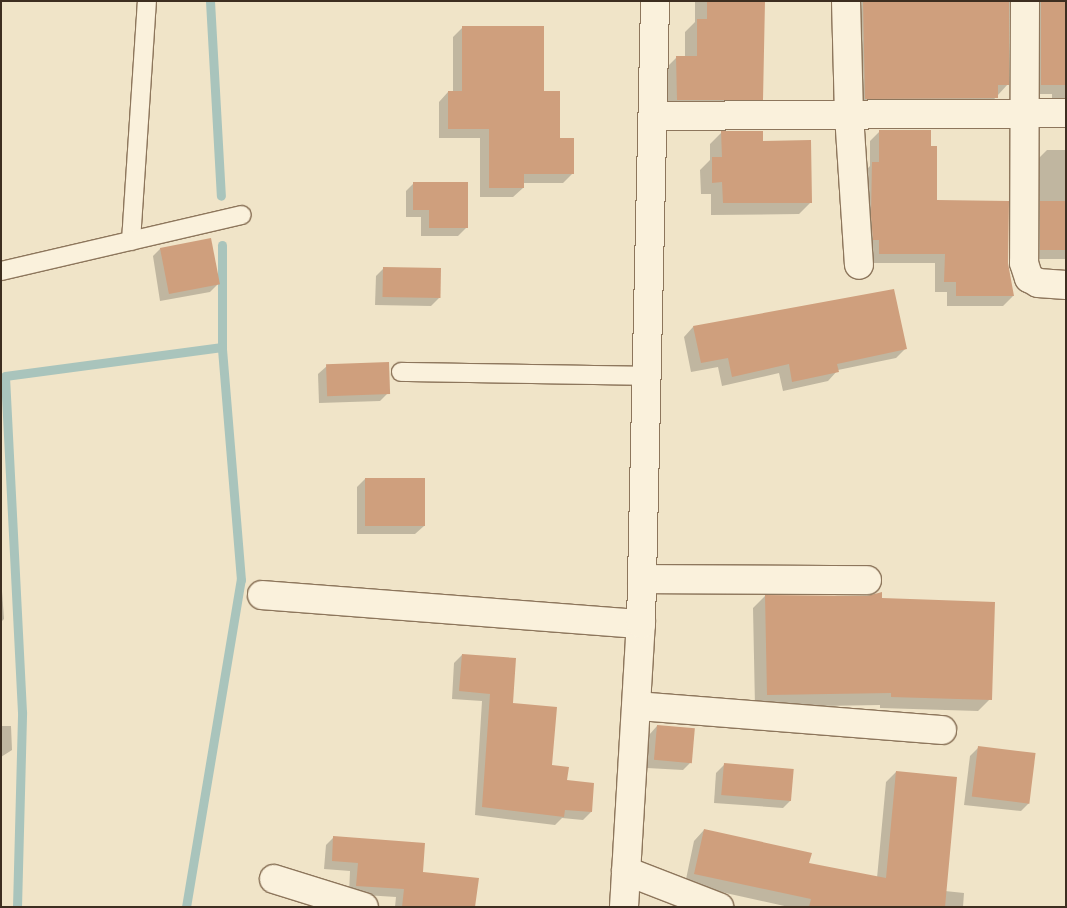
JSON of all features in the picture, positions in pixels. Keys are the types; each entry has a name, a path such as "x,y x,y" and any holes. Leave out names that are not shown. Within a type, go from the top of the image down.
{"street":[{"path":"624,907 641,624 654,116 655,1"},
{"path":"846,1 849,115 859,265"},
{"path":"1026,1 1024,115 1026,273 1038,283 1066,285"},
{"path":"654,116 1024,115 1066,113"},
{"path":"642,579 867,580"},
{"path":"262,595 641,624"},
{"path":"637,706 942,730"},
{"path":"626,871 718,907"},
{"path":"274,879 364,907"}],"lane":[{"path":"131,241 147,1"},
{"path":"1,271 242,215"},
{"path":"401,372 647,376"}],"building":[{"path":"707,1 765,1 763,100 677,100 676,56 697,56 697,19 707,19"},
{"path":"863,1 1009,1 1009,85 998,85 998,98 865,99"},
{"path":"1041,1 1066,1 1066,85 1041,85"},
{"path":"462,26 544,26 544,91 560,91 560,138 574,138 574,174 524,174 524,188 489,188 489,129 448,129 448,91 462,91"},
{"path":"879,130 931,130 931,146 937,146 937,200 1009,201 1008,263 1014,296 956,296 956,282 944,282 945,254 879,254 879,240 873,240 871,216 872,162 879,162"},
{"path":"721,131 763,131 763,141 811,140 812,203 723,203 722,182 712,183 712,157 722,157"},
{"path":"413,182 468,182 468,228 429,228 429,210 413,210"},
{"path":"1040,201 1066,201 1066,250 1040,250"},
{"path":"211,238 220,284 169,294 160,248"},
{"path":"383,267 441,268 440,298 382,297"},
{"path":"894,289 907,349 837,364 839,372 792,382 789,364 732,377 728,358 701,363 693,326"},
{"path":"389,362 390,394 327,396 326,364"},
{"path":"365,478 425,478 425,526 365,526"},
{"path":"882,592 882,598 995,602 992,700 891,697 891,693 767,695 765,595 867,596"},
{"path":"462,654 516,658 513,703 557,707 552,765 569,767 567,780 594,783 592,812 565,810 564,817 482,807 490,694 459,691"},
{"path":"657,725 695,728 692,763 654,760"},
{"path":"978,746 1036,753 1029,804 972,797"},
{"path":"724,763 794,769 791,801 721,795"},
{"path":"896,771 957,777 945,907 809,907 811,899 694,874 704,829 812,853 809,863 886,878"},
{"path":"333,836 425,843 423,872 479,878 475,907 402,907 404,889 356,886 358,863 332,861"}],"waterway":[{"path":"210,1 221,196"},
{"path":"17,907 22,712 5,376 222,347 222,245"},
{"path":"186,907 241,580 222,347"}]}
